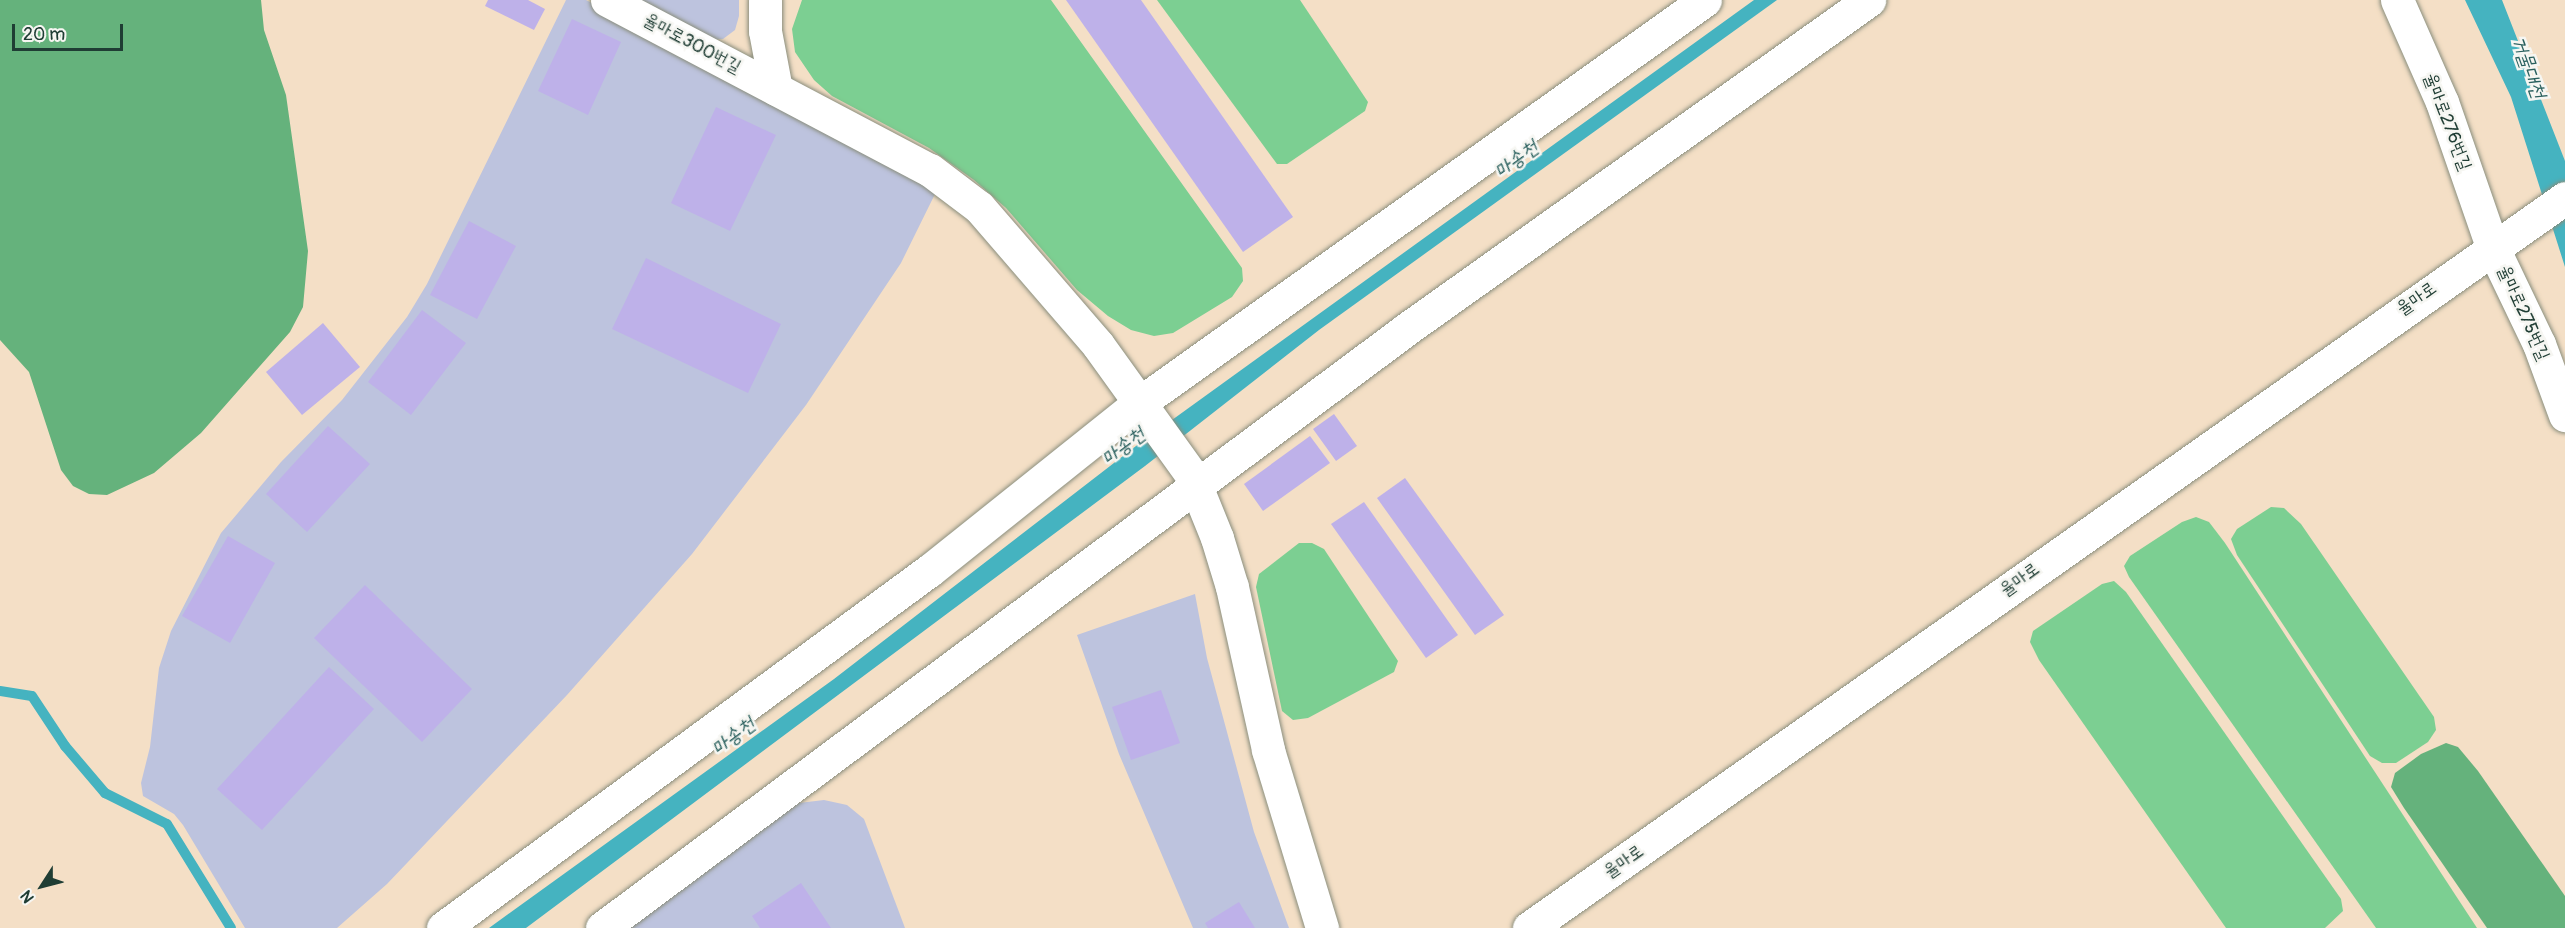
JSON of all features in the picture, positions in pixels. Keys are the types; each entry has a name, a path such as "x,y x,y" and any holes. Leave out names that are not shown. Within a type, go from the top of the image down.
{"street":[{"name":"율마로300번길","path":"607,0 930,170 979,207 1098,345 1194,482 1232,587 1268,750 1323,928"},
{"path":"765,0 765,31 777,89"},
{"path":"442,928 930,570 1138,405 1705,0"},
{"path":"602,928 827,764 1194,482 1869,0"},
{"name":"율마로276번길","path":"2397,0 2502,240"},
{"name":"율마로","path":"1529,928 2502,240 2565,198"},
{"name":"율마로275번길","path":"2502,240 2565,415"}],"shaded area":[{"path":"566,0 586,0 655,35 906,171 935,194 901,263 806,405 692,554 567,695 387,884 337,928 245,928 183,825 174,814 143,796 141,783 150,747 159,668 171,631 221,533 281,462 342,400 407,317 427,284"},
{"path":"630,0 739,0 739,16 735,30 723,39 707,40"},
{"path":"1195,594 1207,658 1254,832 1289,928 1193,928 1119,754 1077,635"},
{"path":"824,800 847,805 864,819 905,928 622,928 799,803"}],"green space":[{"path":"0,0 261,0 264,30 286,95 308,251 303,307 290,332 201,433 154,473 107,495 89,494 73,486 61,470 29,372 0,340"},
{"path":"802,0 1051,0 1242,268 1243,281 1232,297 1173,333 1154,336 1131,330 1108,316 1077,290 1006,208 974,180 929,148 832,96 814,80 795,52 792,29"},
{"path":"1157,0 1300,0 1368,102 1365,111 1287,164 1277,164"},
{"path":"2271,507 2284,508 2301,524 2434,717 2436,730 2428,742 2396,763 2382,763 2370,756 2237,555 2231,539 2237,529"},
{"path":"2196,517 2209,522 2225,543 2477,928 2376,928 2129,577 2124,566 2130,556 2182,522"},
{"path":"1299,543 1312,543 1324,549 1398,661 1394,672 1308,718 1293,720 1282,711 1256,587 1259,574"},
{"path":"2114,581 2126,592 2341,899 2343,911 2325,928 2226,928 2039,660 2030,642 2033,631 2102,584"},
{"path":"2446,743 2458,747 2478,771 2565,896 2565,928 2487,928 2404,808 2391,787 2395,773 2421,754"}],"water":[{"path":"1754,0 1777,0 1319,330 1145,466 526,928 489,928 834,679 1136,446"},
{"path":"2465,0 2502,0 2565,161 2565,267 2511,97"}],"building":[{"path":"488,0 528,0 545,9 534,30 485,6"},
{"path":"1066,0 1141,0 1293,217 1243,252"},
{"path":"572,19 621,42 588,115 538,91"},
{"path":"716,107 776,135 730,231 671,203"},
{"path":"469,221 516,246 477,319 430,295"},
{"path":"646,258 781,324 748,393 612,329"},
{"path":"422,310 466,343 411,415 368,382"},
{"path":"323,323 360,367 302,415 266,372"},
{"path":"1334,414 1357,446 1336,461 1313,429"},
{"path":"328,426 370,464 307,532 266,494"},
{"path":"1310,436 1330,463 1263,511 1244,484"},
{"path":"1405,478 1504,615 1475,635 1377,498"},
{"path":"1364,502 1458,635 1426,658 1331,524"},
{"path":"228,536 275,563 230,643 182,616"},
{"path":"365,585 472,689 422,742 314,638"},
{"path":"329,667 374,709 262,830 217,789"},
{"path":"1161,690 1180,743 1131,760 1112,707"},
{"path":"801,883 831,928 760,928 752,916"},
{"path":"1239,902 1255,928 1208,928 1205,923"}],"waterway":[{"path":"0,691 32,696 65,746 105,793 167,824 231,928"}],"water label":[{"name":"거물대천","path":"2529,67"},
{"name":"마송천","path":"1516,159"},
{"name":"마송천","path":"1123,446"},
{"name":"마송천","path":"733,736"}]}
